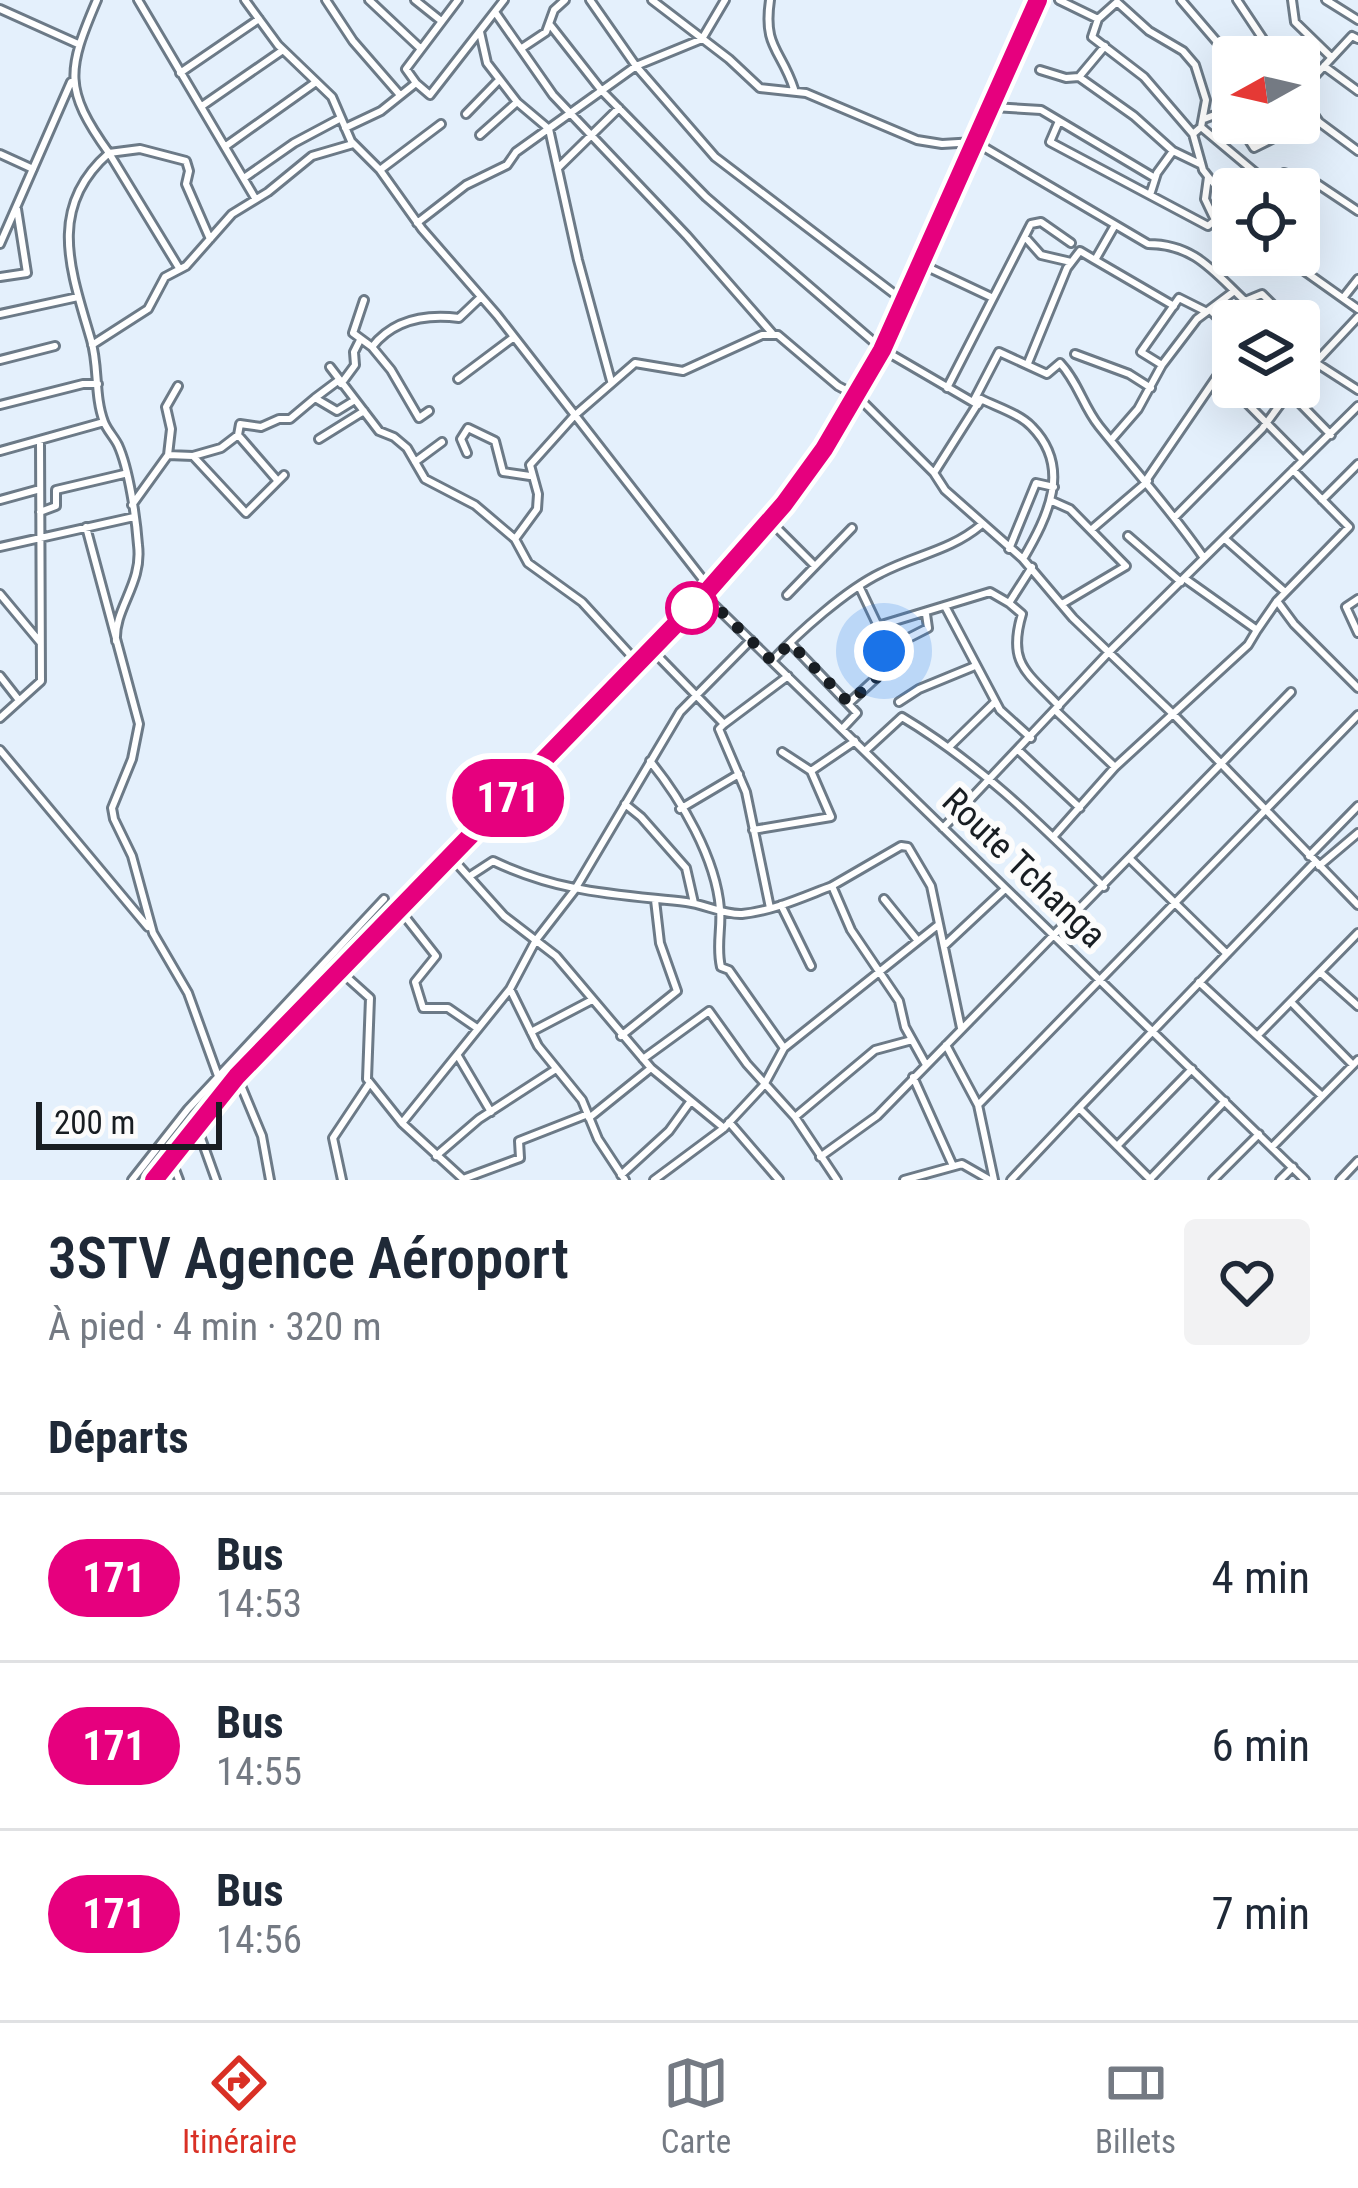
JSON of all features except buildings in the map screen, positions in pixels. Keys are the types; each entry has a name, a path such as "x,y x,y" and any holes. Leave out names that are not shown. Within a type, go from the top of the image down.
{"highway":[{"path":"154,1180 237,1076 771,522 824,449 882,350 1038,0"}],"street":[{"path":"0,244 71,82 78,44 97,0"},
{"path":"138,0 255,199"},
{"name":"Route Tchanga","path":"245,0 283,50 332,97 354,144 514,337 707,592 772,661 1305,1180"},
{"path":"326,0 353,41 400,95"},
{"path":"369,0 420,48"},
{"path":"415,0 440,20"},
{"path":"458,0 406,69 430,95 504,0"},
{"path":"522,48 551,26 554,10 565,0"},
{"path":"590,0 636,66 715,157 904,301"},
{"path":"652,0 760,88 794,89 917,140 975,142 1148,244 1174,243 1244,300"},
{"path":"417,223 466,185 507,165 516,152 636,66 702,39 725,0"},
{"path":"770,0 766,26 771,45 794,89"},
{"path":"1059,0 1098,19"},
{"path":"1181,0 1212,36"},
{"path":"1237,0 1261,36"},
{"path":"1292,0 1295,22 1331,57"},
{"path":"1326,0 1342,4 1358,20"},
{"path":"1212,182 1201,165 1193,134 1144,77 1091,35 1098,19 1119,1 1149,32 1184,51 1195,64 1204,91 1203,123 1269,184 1286,173 1316,183 1358,212"},
{"path":"0,9 78,44"},
{"path":"495,12 570,114 772,333 857,396 945,490 1032,567 1062,604 1358,905"},
{"path":"180,73 259,19"},
{"path":"551,26 602,91 677,171 882,350 975,404"},
{"path":"481,32 487,63 517,102 549,129 611,381"},
{"path":"1320,70 1352,36 1357,37"},
{"path":"1079,77 1106,46"},
{"path":"202,106 283,50"},
{"path":"1324,66 1358,91"},
{"path":"1040,70 1079,77 1173,151 1201,165"},
{"path":"466,114 499,80"},
{"path":"71,82 84,119 178,268"},
{"path":"225,147 316,82"},
{"path":"345,128 381,111 416,82"},
{"path":"480,135 517,102"},
{"path":"990,106 1006,110 1031,107 1155,178"},
{"path":"559,167 619,108"},
{"path":"244,178 341,118"},
{"path":"1193,134 1212,120"},
{"path":"1059,121 1050,142 1210,226 1215,220 1205,199 1208,177"},
{"path":"1320,123 1358,151"},
{"path":"380,170 441,124"},
{"path":"92,345 148,309 165,278 186,266 232,214 313,156 354,144"},
{"path":"116,641 115,630 139,570 134,517 118,445 104,422 92,345 69,252 68,222 83,181 109,153 140,149 186,161 186,184 210,239"},
{"path":"1150,195 1173,151"},
{"path":"0,154 33,169"},
{"path":"1128,186 1140,169"},
{"path":"0,277 27,274 16,206"},
{"path":"947,388 991,297 1036,220 1071,242"},
{"path":"1095,260 1115,225"},
{"path":"1025,236 1041,255 1071,262"},
{"path":"1028,363 1071,262 1082,250 1174,306"},
{"path":"920,264 991,297"},
{"path":"1312,276 1358,313 1320,355"},
{"path":"1343,298 1358,279"},
{"path":"1111,440 1207,310 1234,291"},
{"path":"0,314 78,297"},
{"path":"372,347 389,328 433,314 458,318 481,297"},
{"path":"1162,365 1141,352 1181,297 1212,314"},
{"path":"364,300 352,333 372,347 391,370 419,418 429,411"},
{"path":"515,538 537,509 532,462 611,381 635,363 683,371 772,333"},
{"path":"458,379 514,337"},
{"path":"168,455 193,456 221,448 238,435 240,424 261,427 290,419 340,382 355,364 360,340"},
{"path":"0,360 55,346"},
{"path":"934,473 975,404 997,354 1003,351 1047,374 1060,363 1075,380 1096,423 1148,480 1204,558"},
{"path":"1075,354 1129,374 1151,388"},
{"path":"330,367 379,431 398,440 425,479 476,505 515,538 528,562 582,602 638,663"},
{"path":"1320,367 1358,391"},
{"path":"0,405 98,384"},
{"path":"1092,529 1148,480 1212,384"},
{"path":"131,507 168,455 171,429 166,407 178,386"},
{"path":"315,398 337,411 355,400"},
{"path":"975,404 981,399 1034,428 1053,460 1052,501 1023,559"},
{"path":"943,828 1110,651 1358,406"},
{"path":"1252,408 1302,459"},
{"path":"1175,517 1276,408"},
{"path":"1306,408 1331,435"},
{"path":"319,439 364,411"},
{"path":"0,451 104,422"},
{"path":"467,453 460,439 468,428 495,441 503,472 530,476"},
{"path":"193,456 246,512 281,478 238,435"},
{"path":"0,718 41,681 40,440"},
{"path":"416,462 442,442"},
{"path":"1322,500 1358,464"},
{"path":"1293,470 1358,541"},
{"path":"40,512 56,506 56,490 124,474"},
{"path":"1009,549 1036,483 1054,487"},
{"path":"0,500 40,489"},
{"path":"1052,501 1070,509 1126,566 1062,604"},
{"path":"0,547 134,517"},
{"path":"771,522 815,566"},
{"path":"772,661 887,569 957,543 981,525"},
{"path":"86,527 139,724 133,759 112,808 132,856 153,933"},
{"path":"1053,837 1115,767 1248,645 1276,601 1348,527"},
{"path":"787,595 852,529"},
{"path":"1128,536 1182,580 1257,630"},
{"path":"1224,538 1285,592"},
{"path":"1009,603 1032,567"},
{"path":"860,588 878,626 990,592 1009,603 1022,614 1016,634 1017,661 1115,767"},
{"path":"0,595 41,643"},
{"path":"1358,599 1346,607 1358,633"},
{"path":"1276,601 1357,685"},
{"path":"946,608 995,702 1031,738"},
{"path":"849,703 888,667 885,650 928,628 926,613"},
{"path":"402,1123 510,988 536,940 574,891 680,712 751,640"},
{"path":"790,643 857,715 843,728"},
{"path":"652,649 724,724"},
{"path":"899,702 975,666"},
{"path":"0,676 18,699"},
{"path":"770,908 739,774 719,729 788,676"},
{"path":"820,1157 878,1116 1291,692"},
{"path":"950,746 995,702"},
{"path":"978,1106 1358,715"},
{"path":"865,752 900,716 992,779 1104,887"},
{"path":"811,771 855,741"},
{"path":"1018,750 1080,808"},
{"path":"0,751 153,933 188,993 218,1076"},
{"path":"753,830 831,817 811,771 782,752"},
{"path":"650,761 669,784 702,843 721,909 717,944 721,967 729,970 784,1048"},
{"path":"680,809 739,774"},
{"path":"625,804 686,868 694,903"},
{"path":"1011,1180 1315,861 1358,806"},
{"path":"1315,861 1358,833"},
{"path":"470,876 493,861 531,879 574,891 694,903 739,914 832,886 906,845 931,886 961,1031"},
{"path":"451,857 504,916 556,956 651,1068 690,1102 727,1125 779,1180"},
{"path":"1131,860 1227,953"},
{"path":"832,886 851,930 899,1001 912,1040 926,1063"},
{"path":"944,946 1004,889"},
{"path":"132,1180 218,1076 384,899"},
{"path":"884,899 918,941"},
{"path":"621,1036 677,991 660,944 655,900"},
{"path":"781,904 812,966"},
{"path":"399,909 436,956 415,982 423,1008 448,1008 478,1029"},
{"path":"654,1180 727,1125 764,1085 784,1048 938,925"},
{"path":"1258,1035 1358,933"},
{"path":"339,970 370,998 369,1084 402,1123 464,1179 520,1158 519,1141 588,1116 651,1068"},
{"path":"1320,972 1358,1006"},
{"path":"1199,982 1322,1096"},
{"path":"510,988 531,1032 576,1091 623,1177 690,1102"},
{"path":"531,1032 592,1000"},
{"path":"1272,1147 1356,1063 1291,1002"},
{"path":"643,1059 707,1010 764,1085 795,1117 837,1180"},
{"path":"795,1117 875,1050 912,1040"},
{"path":"946,1045 978,1106 992,1180"},
{"path":"458,1056 491,1112"},
{"path":"436,1156 556,1069"},
{"path":"1117,1146 1192,1069"},
{"path":"237,1076 262,1136 271,1180"},
{"path":"913,1076 953,1166"},
{"path":"342,1180 333,1138 369,1084"},
{"path":"1079,1108 1151,1180 1225,1102"},
{"path":"196,1124 216,1180"},
{"path":"1213,1180 1259,1134"},
{"path":"169,1156 179,1180"},
{"path":"1340,1180 1358,1161"},
{"path":"904,1180 967,1165 992,1180"},
{"path":"1280,1180 1292,1167"}],"bus line":[{"name":"171","path":"154,1180 237,1076 704,595 784,504 824,449 882,350 1038,0"}],"route":[{"path":"692,608 704,595 772,661 790,643 849,703 888,667 884,651"}]}
